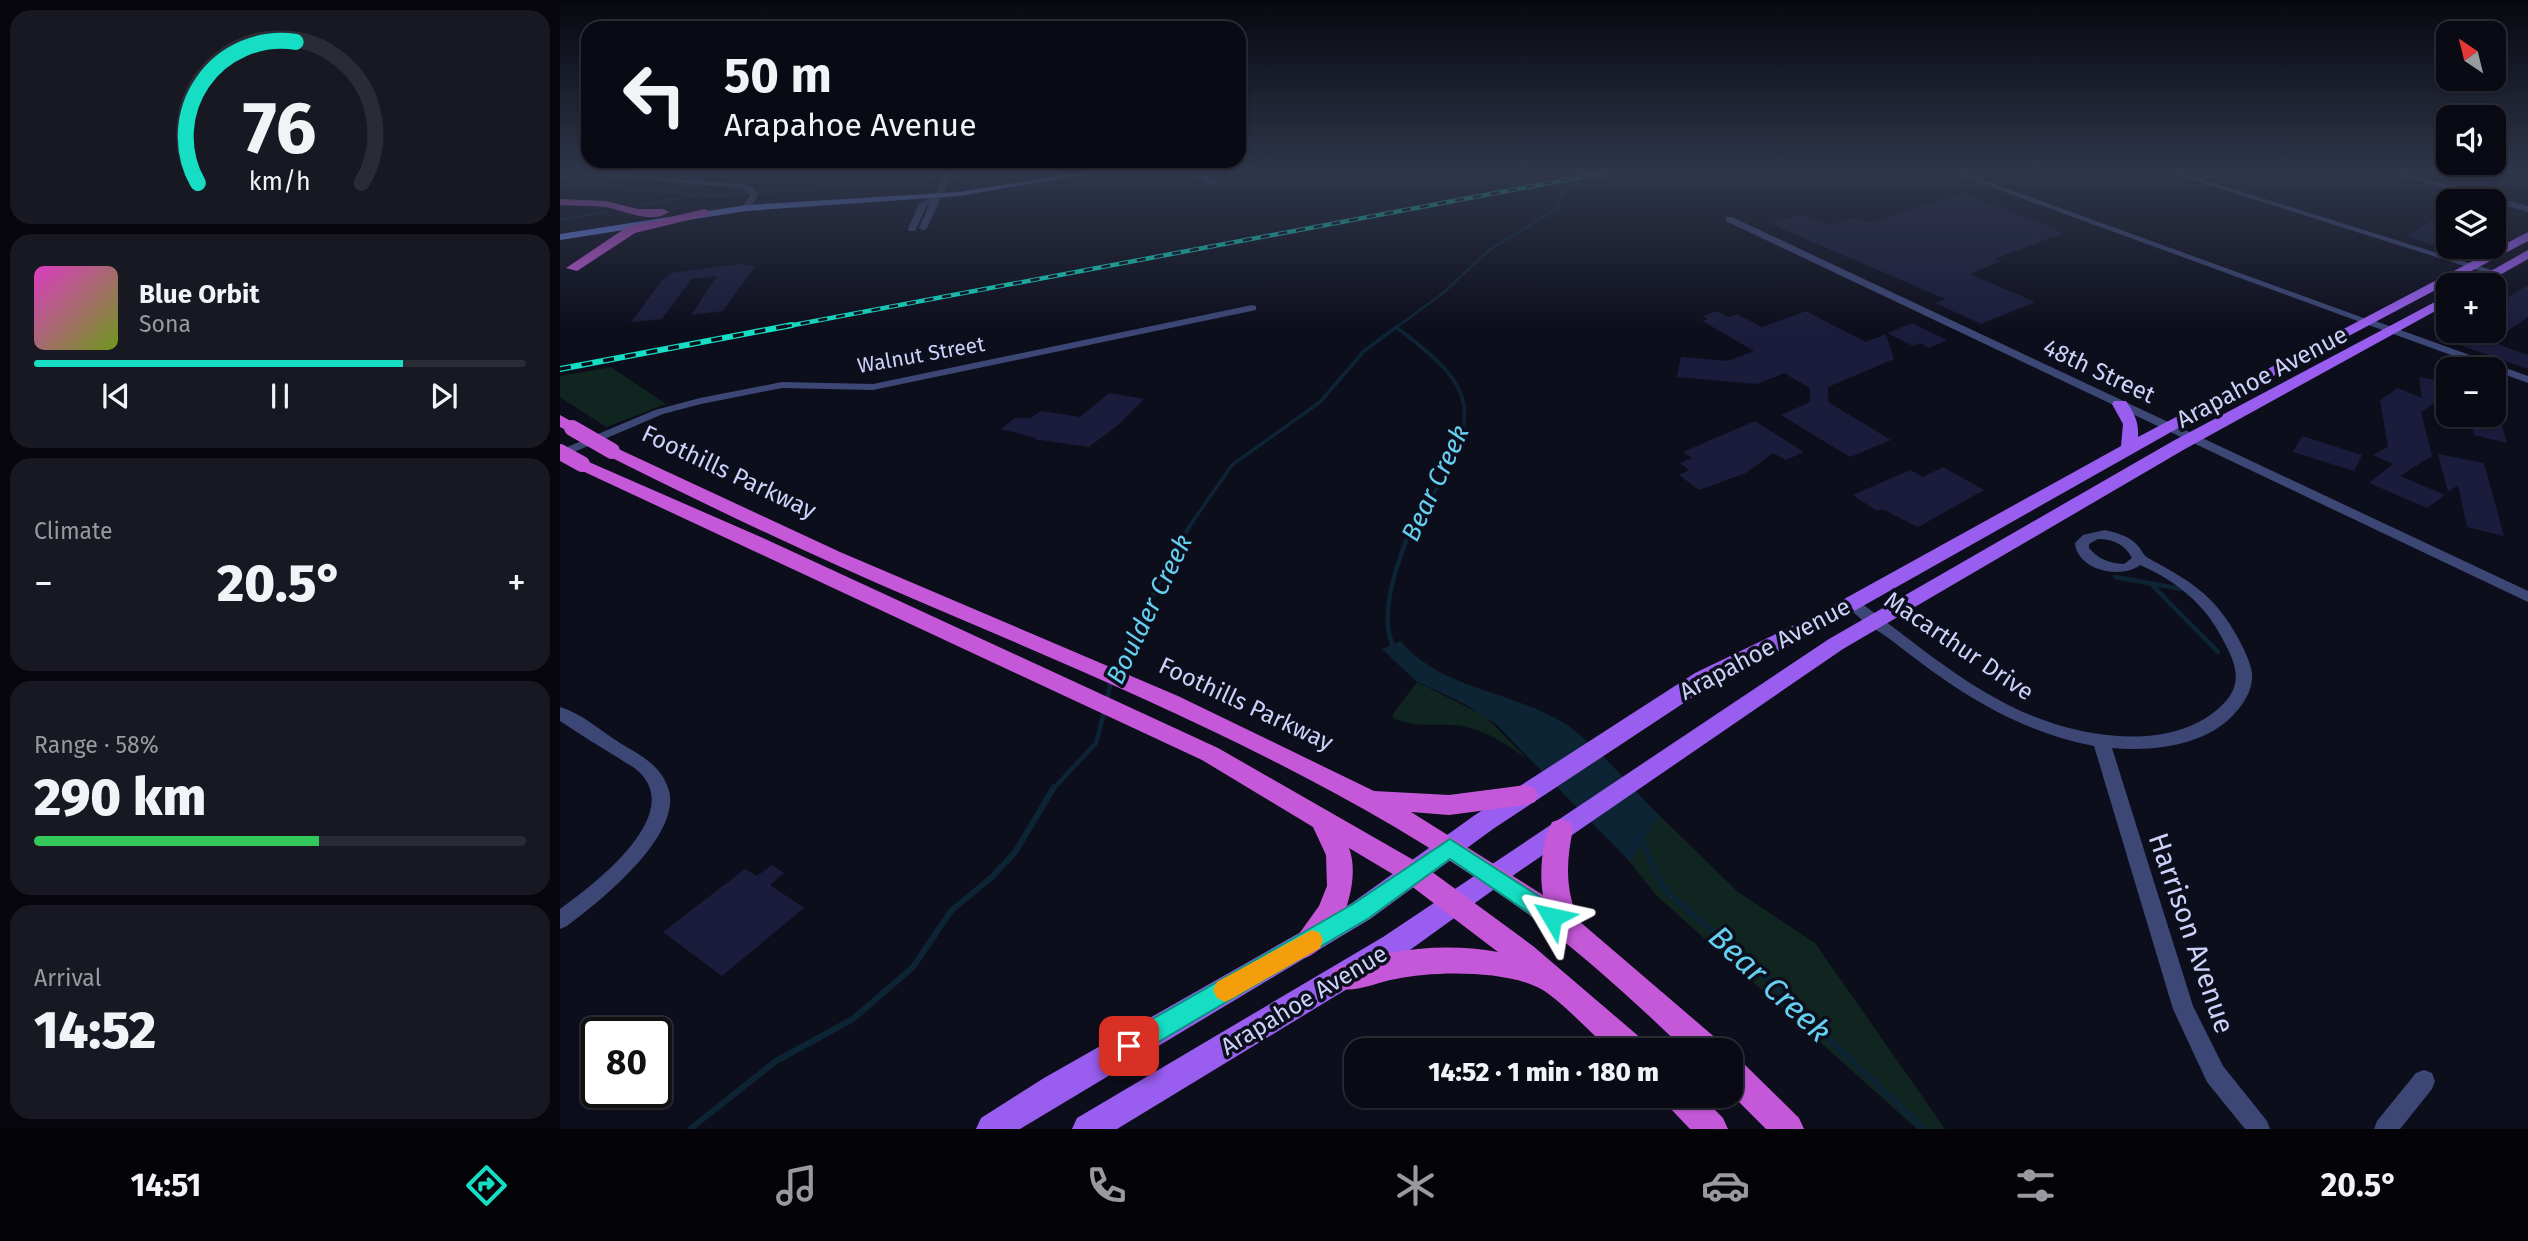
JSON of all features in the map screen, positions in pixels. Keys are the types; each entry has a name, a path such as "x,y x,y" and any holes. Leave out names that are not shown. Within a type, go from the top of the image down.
{"highway":[{"path":"572,268 615,235 619,226"},
{"path":"560,276 631,230 647,226"},
{"name":"Foothills Parkway","path":"566,424 612,451 781,533 1191,711 1287,755 1367,798 1493,875 1570,930 1693,1038"},
{"path":"560,453 1183,740 1415,874 1552,979 1618,1038"},
{"path":"1367,798 1408,804 1449,805 1526,794"},
{"path":"1305,944 1330,915 1341,886 1341,857 1322,819"},
{"path":"1561,829 1553,861 1553,889 1570,930"},
{"path":"1343,978 1404,962 1449,958 1490,962 1552,979"},
{"path":"1743,1085 1788,1129"},
{"path":"1691,1108 1713,1129"}],"main road":[{"path":"560,234 592,226"},
{"name":"Arapahoe Avenue","path":"992,1129 1055,1089 1305,944 1415,874 1526,794 1599,750 1715,672 1852,603 2168,426 2528,236"},
{"path":"2496,273 2528,254"},
{"name":"Arapahoe Avenue","path":"1088,1129 1343,978 1561,829 1632,784 1742,706 1876,620 2192,438 2436,305"},
{"path":"2120,404 2132,424 2129,448"}],"street":[{"name":"48th Street","path":"1743,226 2528,597"},
{"path":"2103,226 2528,380"},
{"path":"2344,226 2496,273"},
{"name":"Walnut Street","path":"560,453 659,412 700,401 789,385 873,387 1252,307"},
{"name":"Macarthur Drive","path":"1852,603 2000,708 2053,730 2101,740 2141,741 2178,737 2204,728 2221,718 2238,699 2244,682 2235,648 2207,604 2179,580 2139,559"},
{"path":"560,713 647,768 658,780 660,796 651,831 636,855 603,888 560,920"},
{"name":"Harrison Avenue","path":"2101,740 2183,1009 2215,1074 2259,1129"},
{"path":"2385,1129 2424,1081"}],"green space":[{"path":"611,367 666,404 606,427 560,397 560,376"},
{"path":"1417,682 1485,716 1526,758 1501,741 1472,728 1415,724 1393,718 1393,714"},
{"path":"1659,815 1738,892 1815,943 1945,1129 1917,1129 1656,895 1630,862"}],"water":[{"path":"1400,641 1416,657 1434,669 1474,687 1537,709 1584,738 1659,815 1630,862 1496,724 1465,704 1416,681 1382,649"}],"building":[{"path":"1775,226 2045,226 2064,233 1995,259 2001,261 1970,274 2035,302 1981,324 1935,303 1945,299"},
{"path":"2423,226 2436,226 2436,246 2405,236"},
{"path":"744,263 742,265 755,266 723,311 691,315 717,276 691,279 662,319 631,322 663,279 672,273"},
{"path":"2528,285 2528,317 2506,332 2506,299"},
{"path":"1717,311 1729,317 1737,314 1762,327 1806,311 1866,342 1886,334 1894,359 1828,387 1828,402 1891,440 1850,457 1781,415 1810,402 1810,388 1784,373 1757,384 1677,377 1681,357 1728,361 1754,351 1702,321 1708,319 1702,316"},
{"path":"1912,323 1947,340 1929,348 1920,343 1913,346 1887,333"},
{"path":"2454,343 2495,343 2528,355 2528,369 2506,361 2506,357 2494,357"},
{"path":"2419,377 2436,380 2436,402 2421,412 2432,456 2400,476 2445,495 2427,508 2369,483 2393,464 2373,455 2388,447 2380,400 2398,388 2422,398"},
{"path":"1109,393 1144,399 1118,425 1089,447 1034,439 1036,438 1001,429 1015,418 1031,418 1041,411 1080,417"},
{"path":"1755,421 1804,452 1786,460 1773,453 1746,473 1699,490 1679,475 1689,470 1680,463 1692,458 1683,452"},
{"path":"2472,427 2502,427 2507,443 2474,435"},
{"path":"2302,436 2362,455 2354,471 2293,452"},
{"path":"2438,454 2484,463 2504,536 2467,527 2458,485 2448,492"},
{"path":"1943,467 1984,490 1918,527 1882,509 1877,511 1853,495 1910,470 1923,477"},
{"path":"772,865 784,873 770,885 804,908 722,976 663,932 745,869 757,876"}],"waterway":[{"name":"Boulder Creek","path":"1397,327 1443,293 1489,250 1529,226"},
{"name":"Boulder Creek","path":"1189,527 1232,465 1320,402 1364,351 1396,327"},
{"name":"Bear Creek","path":"1396,327 1439,363 1453,379 1462,396 1465,414 1462,435 1453,459 1411,527"},
{"name":"Boulder Creek","path":"1115,673 1169,561 1190,526"},
{"name":"Bear Creek","path":"1395,649 1390,636 1389,605 1396,570 1412,526"},
{"path":"2115,577 2182,589"},
{"path":"2151,584 2218,652"},
{"name":"Boulder Creek","path":"1107,700 1111,681"},
{"name":"Boulder Creek","path":"1053,789 1096,743 1105,709"},
{"name":"Boulder Creek","path":"690,1129 776,1061 853,1019 913,967 951,911 992,877 1016,851 1054,787"},
{"name":"Bear Creek","path":"1640,837 1659,880 1670,895 1738,952 1924,1129"}],"railway":[{"path":"783,327 1322,226"},
{"path":"560,369 792,325"}],"slow traffic":[{"path":"1225,990 1312,940"}],"route":[{"path":"1129,1046 1361,911 1450,848 1552,917"}]}
